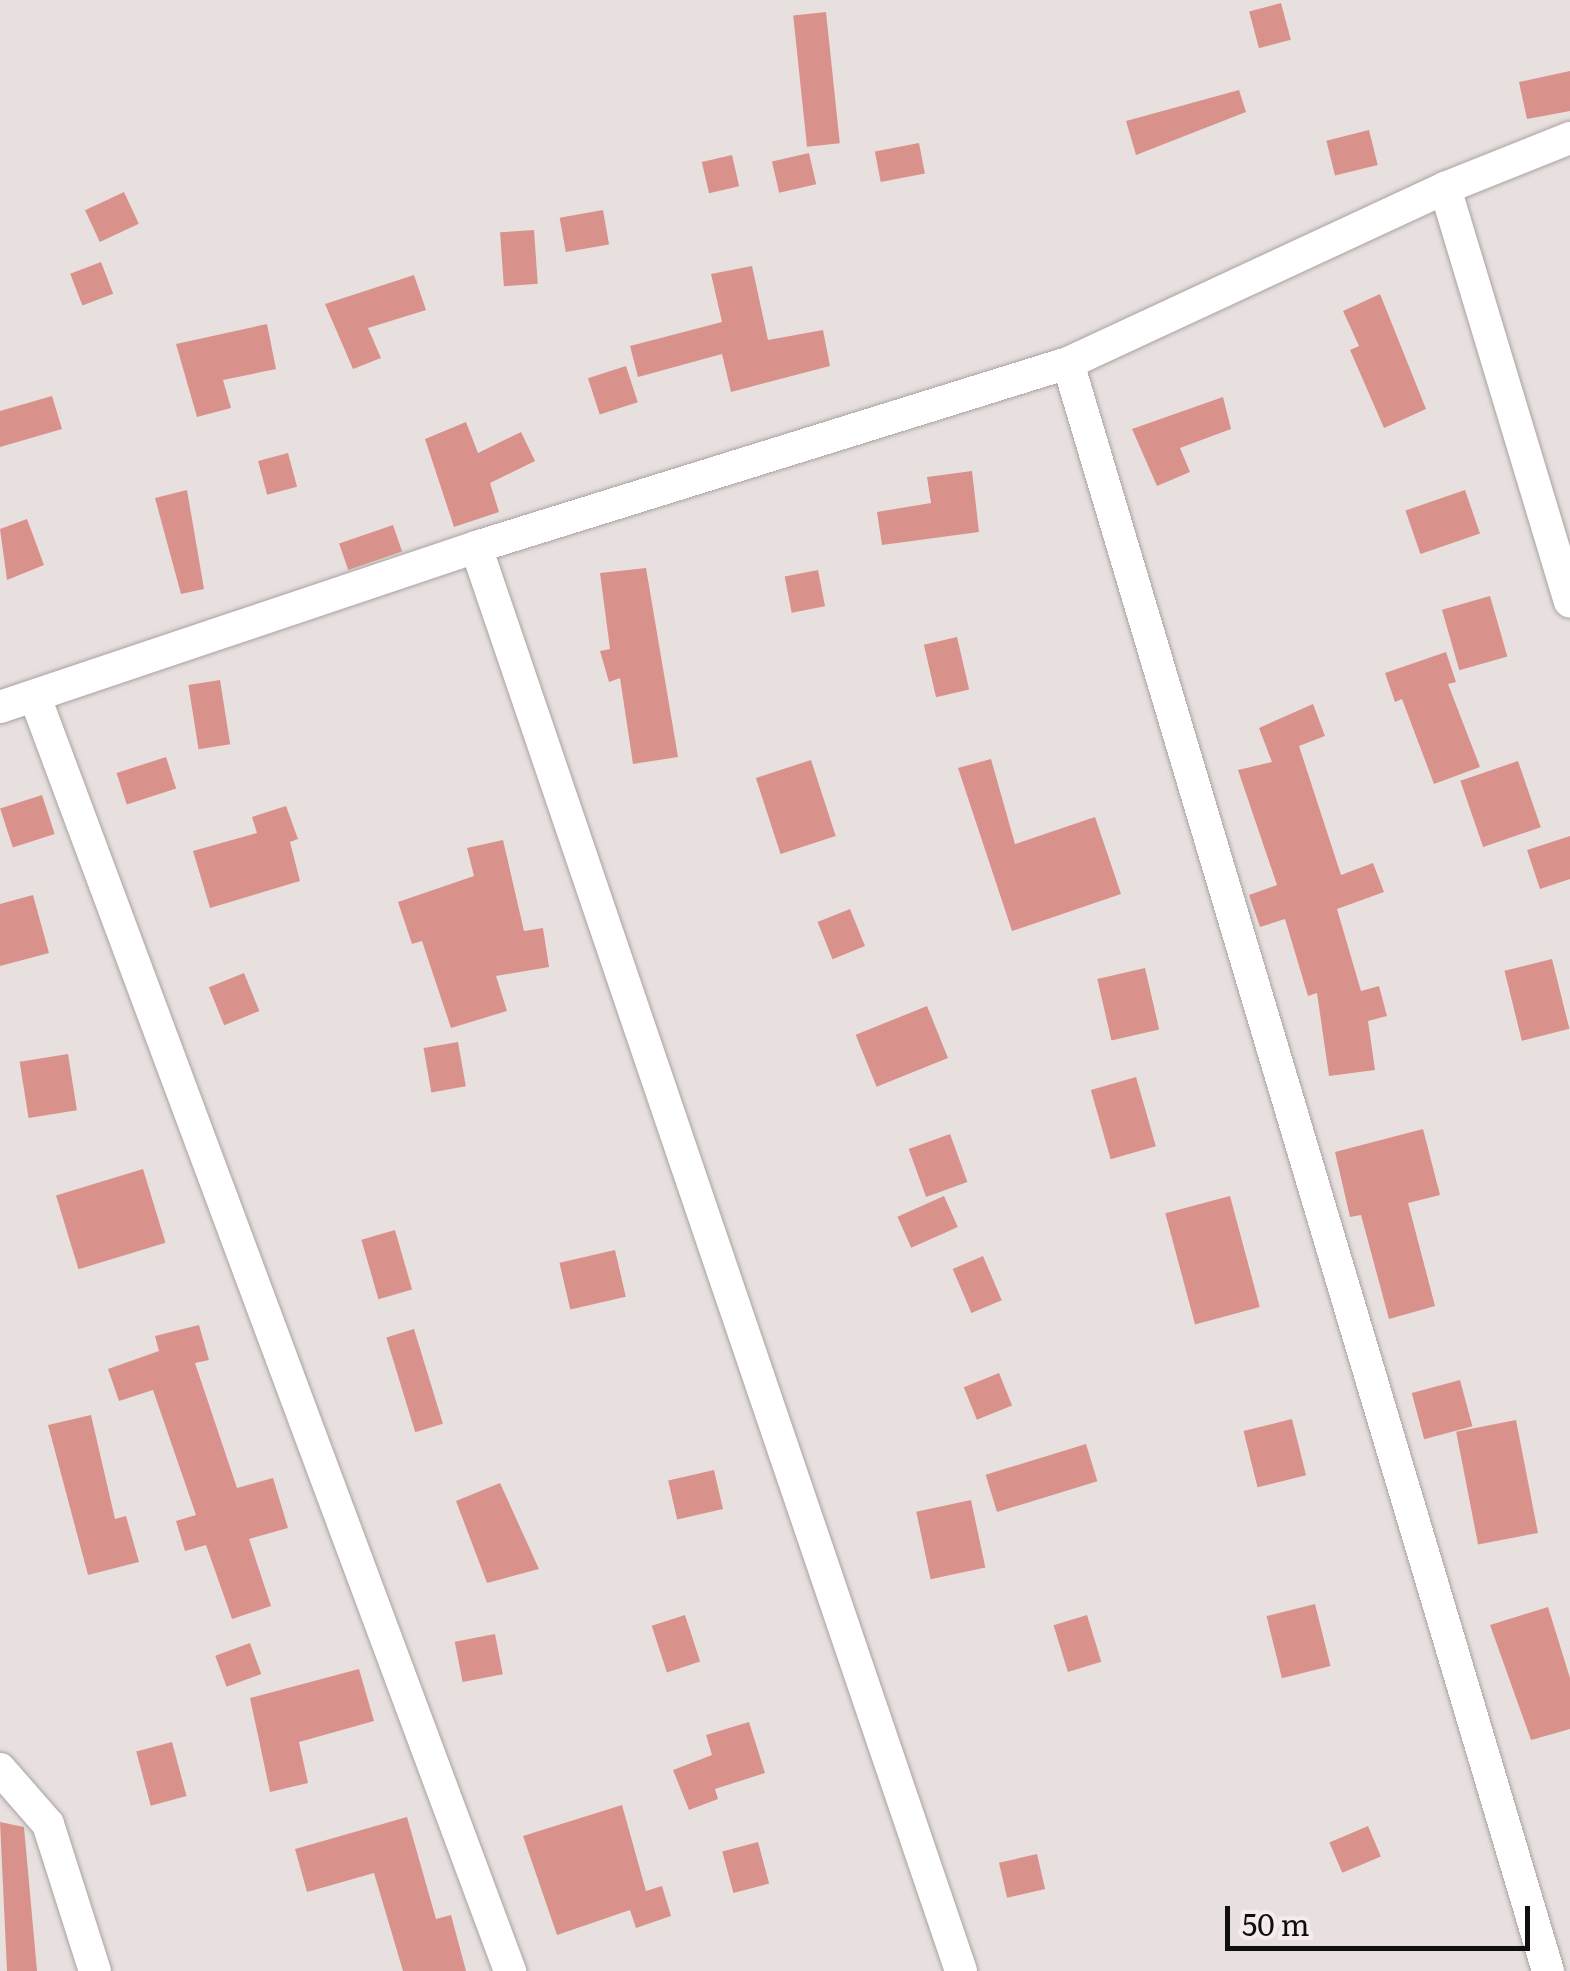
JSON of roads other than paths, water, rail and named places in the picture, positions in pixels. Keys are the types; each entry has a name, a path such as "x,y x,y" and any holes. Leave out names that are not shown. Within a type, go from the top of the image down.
{"street":[{"path":"0,707 476,547 1068,363 1444,188 1570,138"},
{"path":"1444,188 1570,601"},
{"path":"1068,363 1548,1971"},
{"path":"476,547 960,1971"},
{"path":"36,697 510,1971"},
{"path":"0,1769 48,1824 95,1971"}]}
